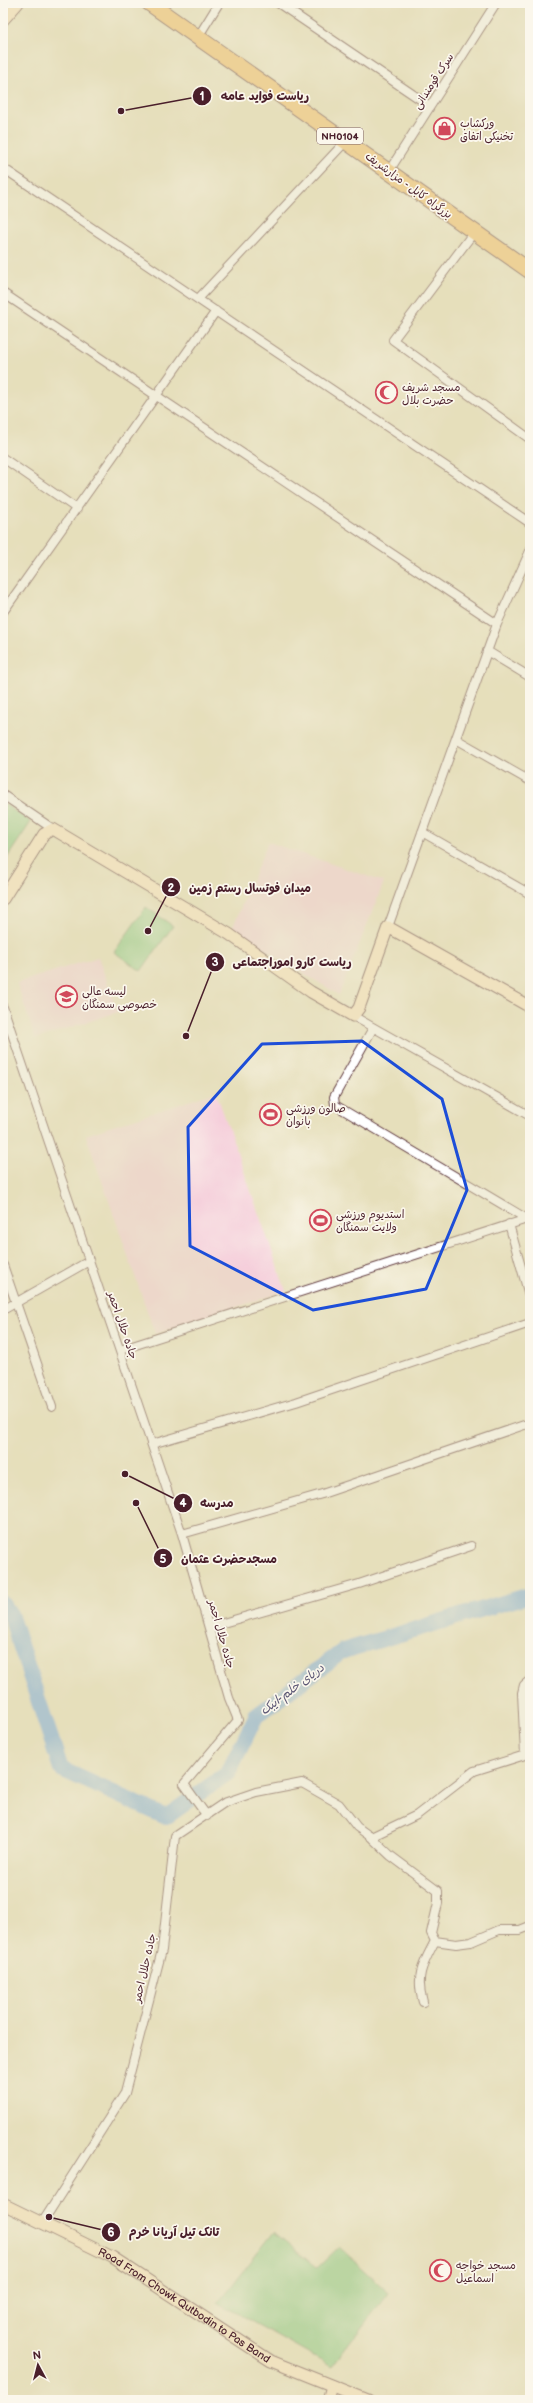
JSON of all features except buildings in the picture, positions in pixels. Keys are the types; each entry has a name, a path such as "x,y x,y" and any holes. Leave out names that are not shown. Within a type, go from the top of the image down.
{"highway":[{"name":"بزرگراه کابل - مزارشریف","path":"149,3 347,140 530,271"}],"street":[{"path":"3,20 18,3"},
{"path":"198,37 219,3"},
{"path":"278,3 430,106"},
{"name":"سرک قومندانی","path":"389,171 496,3"},
{"path":"198,299 347,140"},
{"path":"3,168 530,523"},
{"path":"474,232 393,340 530,439"},
{"path":"3,293 156,397 497,624"},
{"path":"3,612 216,311"},
{"path":"3,458 77,509"},
{"path":"353,1016 358,1008 388,927 497,624 530,552"},
{"path":"487,651 530,677"},
{"path":"456,739 530,781"},
{"path":"3,795 53,829 229,934 311,992 530,1116"},
{"path":"3,899 44,834 53,829"},
{"path":"422,832 530,894"},
{"path":"388,927 530,1007"},
{"name":"جاده حلال احمر","path":"3,1007 182,1534 229,1698 238,1720 184,1784 207,1816 176,1836 162,1950 124,2093 42,2223"},
{"path":"373,1028 334,1097 335,1105 529,1218"},
{"path":"120,1350 529,1218"},
{"path":"509,1224 530,1299"},
{"path":"3,1310 89,1261"},
{"path":"3,1265 52,1407"},
{"path":"152,1444 296,1402 530,1323"},
{"path":"182,1534 329,1492 530,1423"},
{"path":"209,1627 359,1584 471,1546"},
{"path":"371,1837 417,1814 474,1771 525,1755 522,1693 524,1685 530,1680"},
{"path":"207,1816 224,1803 256,1792 302,1783 339,1804 357,1827 371,1837 391,1856 438,1891 438,1903 431,1933 436,1941"},
{"path":"436,1941 463,1943 499,1930 520,1930 530,1926"},
{"path":"423,2002 418,1980 422,1966 436,1941"},
{"name":"Road From Chowk Qutbodin to Pas Band","path":"3,2204 112,2257 271,2361 368,2400"},
{"path":"328,2400 332,2386"}],"highlighted area":[{"path":"362,1041 442,1099 467,1190 426,1289 313,1310 190,1246 188,1127 262,1044"}],"shaded area":[{"path":"268,842 384,882 339,995 232,929"},
{"name":"لیسه عالی خصوصی سمنگان","path":"98,957 118,1012 35,1039 17,983"},
{"path":"216,1092 286,1291 155,1334 86,1135"}],"green space":[{"path":"3,803 31,822 3,864"},
{"path":"146,907 173,926 141,971 114,952"},
{"path":"274,2232 317,2268 339,2247 389,2292 332,2366 218,2303"}],"waterway":[{"name":"دریای خلم-ایبک","path":"3,1604 10,1614 61,1769 166,1817 228,1773 256,1716 343,1651 530,1595"}],"place":[{"name":"ریاست فواید عامه","path":"121,111"},
{"name":"ورکشاب تخنیکی اتفاق","path":"444,129"},
{"name":"مسجد شریف حضرت بلال","path":"387,393"},
{"name":"میدان فوتسال رستم زمین","path":"148,931"},
{"name":"لیسه عالی خصوصی سمنگان","path":"67,997"},
{"name":"ریاست کارو اموراجتماعی","path":"186,1036"},
{"name":"صالون ورزشی بانوان","path":"270,1114"},
{"name":"استدیوم ورزشی ولایت سمنگان","path":"320,1220"},
{"name":"مدرسه","path":"125,1474"},
{"name":"مسجدحضرت عثمان","path":"136,1503"},
{"name":"تانک تیل آریانا خرم","path":"49,2217"},
{"name":"مسجد خواجه اسماعیل","path":"440,2271"}]}
